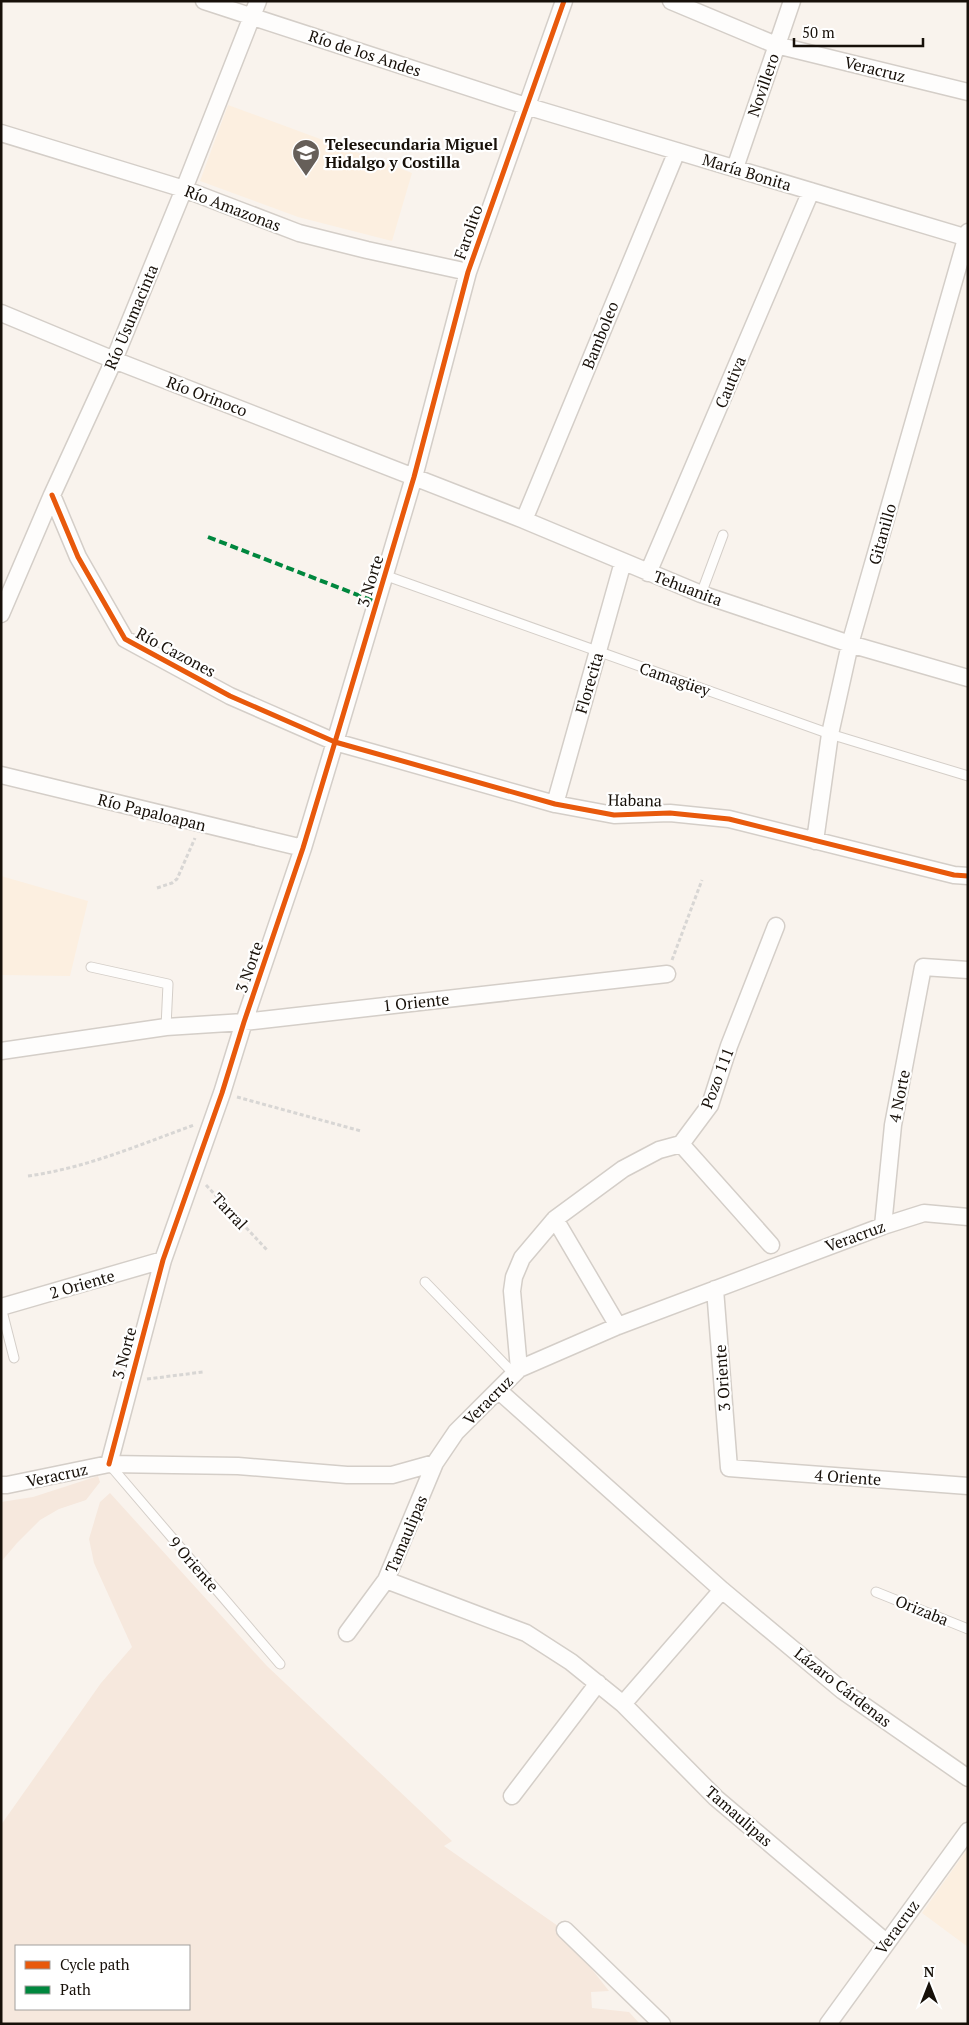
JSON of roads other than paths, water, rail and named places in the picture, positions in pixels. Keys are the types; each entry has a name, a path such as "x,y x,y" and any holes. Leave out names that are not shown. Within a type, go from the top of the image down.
{"street":[{"name":"Río de los Andes","path":"204,1 255,9 526,106"},
{"name":"Farolito","path":"414,477 468,272 564,1"},
{"name":"Veracruz","path":"671,1 776,45 968,92"},
{"name":"Novillero","path":"735,168 792,1"},
{"name":"Río Usumacinta","path":"1,614 52,495 114,360 255,9"},
{"name":"María Bonita","path":"526,106 967,236"},
{"name":"Río Amazonas","path":"1,133 184,189 299,234 468,272"},
{"name":"Bamboleo","path":"524,520 677,151"},
{"name":"Cautiva","path":"648,573 811,191"},
{"name":"Gitanillo","path":"814,841 830,734 850,644 967,236"},
{"name":"Río Orinoco","path":"1,313 114,360 414,477"},
{"name":"Tehuanita","path":"414,477 524,520 701,594 850,644 968,678"},
{"name":"3 Norte","path":"109,1464 129,1382 163,1260 211,1119 222,1093 303,848 414,477"},
{"name":"Río Cazones","path":"52,495 78,557 125,639 230,696 335,742"},
{"name":"Florecita","path":"555,804 624,562"},
{"name":"Habana","path":"335,742 555,804 614,815 670,813 729,819 954,875 968,876"},
{"name":"Río Papaloapan","path":"1,775 303,848"},
{"name":"Pozo 111","path":"681,1144 710,1105 729,1046 776,926"},
{"name":"4 Norte","path":"883,1226 893,1125 923,967 968,970"},
{"name":"1 Oriente","path":"1,1051 166,1027 244,1022 666,974"},
{"path":"516,1372 512,1292 514,1277 522,1258 555,1219 623,1169 659,1150 681,1144 771,1245"},
{"name":"Veracruz","path":"1,1485 7,1486 109,1464 238,1466 347,1476 392,1475 435,1463 456,1432 516,1372 618,1326 883,1226 924,1213 968,1217"},
{"path":"555,1219 618,1326"},
{"name":"2 Oriente","path":"1,1307 163,1260"},
{"name":"3 Oriente","path":"715,1289 729,1468"},
{"name":"Lázaro Cárdenas","path":"499,1391 722,1590 843,1691 968,1778"},
{"name":"Tamaulipas","path":"435,1463 386,1580 526,1633 571,1662 623,1704 716,1798 886,1942"},
{"name":"4 Oriente","path":"729,1468 968,1486"},
{"path":"346,1633 386,1580"},
{"path":"623,1704 722,1590"},
{"path":"512,1796 598,1682"},
{"name":"Veracruz","path":"828,2024 968,1831"},
{"path":"565,1930 662,2024"}],"lane":[{"path":"701,594 723,535"},
{"name":"Camagüey","path":"384,575 830,734 968,776"},
{"path":"91,967 168,984 166,1027"},
{"path":"426,1282 516,1372"},
{"path":"1,1307 14,1358"},
{"name":"9 Oriente","path":"109,1464 280,1664"},
{"name":"Orizaba","path":"876,1592 968,1629"}],"place":[{"name":"Telesecundaria Miguel Hidalgo y Costilla","path":"306,177"}]}
